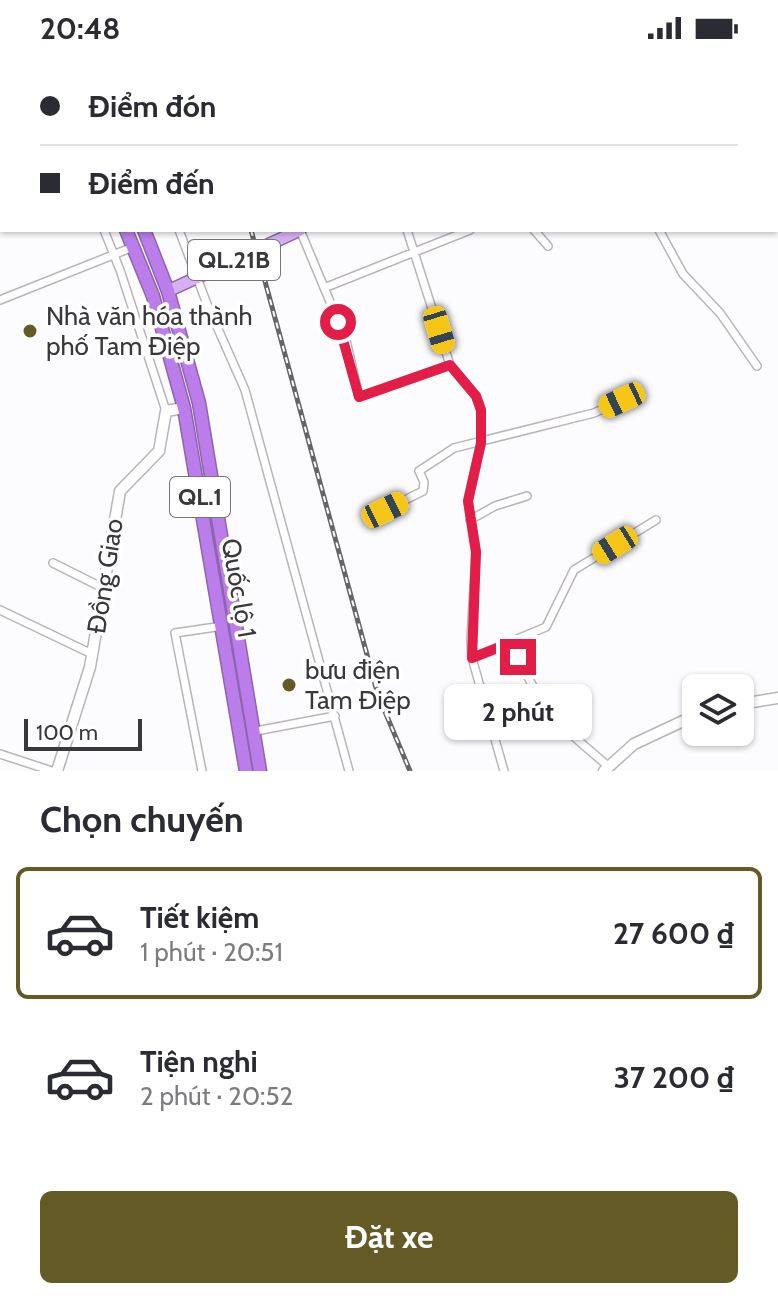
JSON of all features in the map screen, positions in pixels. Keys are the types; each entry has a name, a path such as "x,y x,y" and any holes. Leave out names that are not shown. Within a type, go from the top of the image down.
{"highway":[{"name":"Quốc lộ 1","path":"127,232 154,298 184,408 246,771"},
{"name":"Quốc lộ 1","path":"145,232 168,291 199,403 256,731 260,771"},
{"path":"154,298 168,291"}],"main road":[{"name":"QL.21B","path":"168,291 296,232"},
{"path":"166,411 184,408"},
{"name":"Đồng Giao","path":"55,771 92,654 120,491 159,451 166,411"},
{"path":"754,702 778,698"},
{"path":"606,769 634,744 682,722"}],"street":[{"path":"105,232 166,411"},
{"path":"180,232 245,390 349,771"},
{"path":"301,232 346,340 359,397 450,365"},
{"path":"408,232 450,365 476,396 481,410 481,443 468,501 476,552 472,658 504,771"},
{"path":"324,288 465,232"},
{"path":"536,232 548,246"},
{"path":"660,232 683,274 720,313 757,366"},
{"path":"0,300 133,247"},
{"path":"385,510 423,491 424,482 419,471 454,448 594,413 622,400"},
{"path":"470,520 527,496"},
{"path":"472,658 546,627 574,570 656,520"},
{"path":"53,563 103,588"},
{"path":"0,610 92,654"},
{"path":"202,771 175,633 223,626"},
{"path":"513,642 532,691 544,708 606,769"},
{"path":"256,731 335,716"},
{"path":"0,754 55,771"}],"railway":[{"path":"252,232 378,695 410,771"}],"place":[{"name":"Nhà văn hóa thành phố Tam Điệp","path":"30,331"},
{"name":"bưu điện Tam Điệp","path":"289,685"}],"route":[{"path":"338,322 346,340 359,397 450,365 476,396 481,410 481,443 468,501 476,552 472,658 513,642 518,657"}]}
